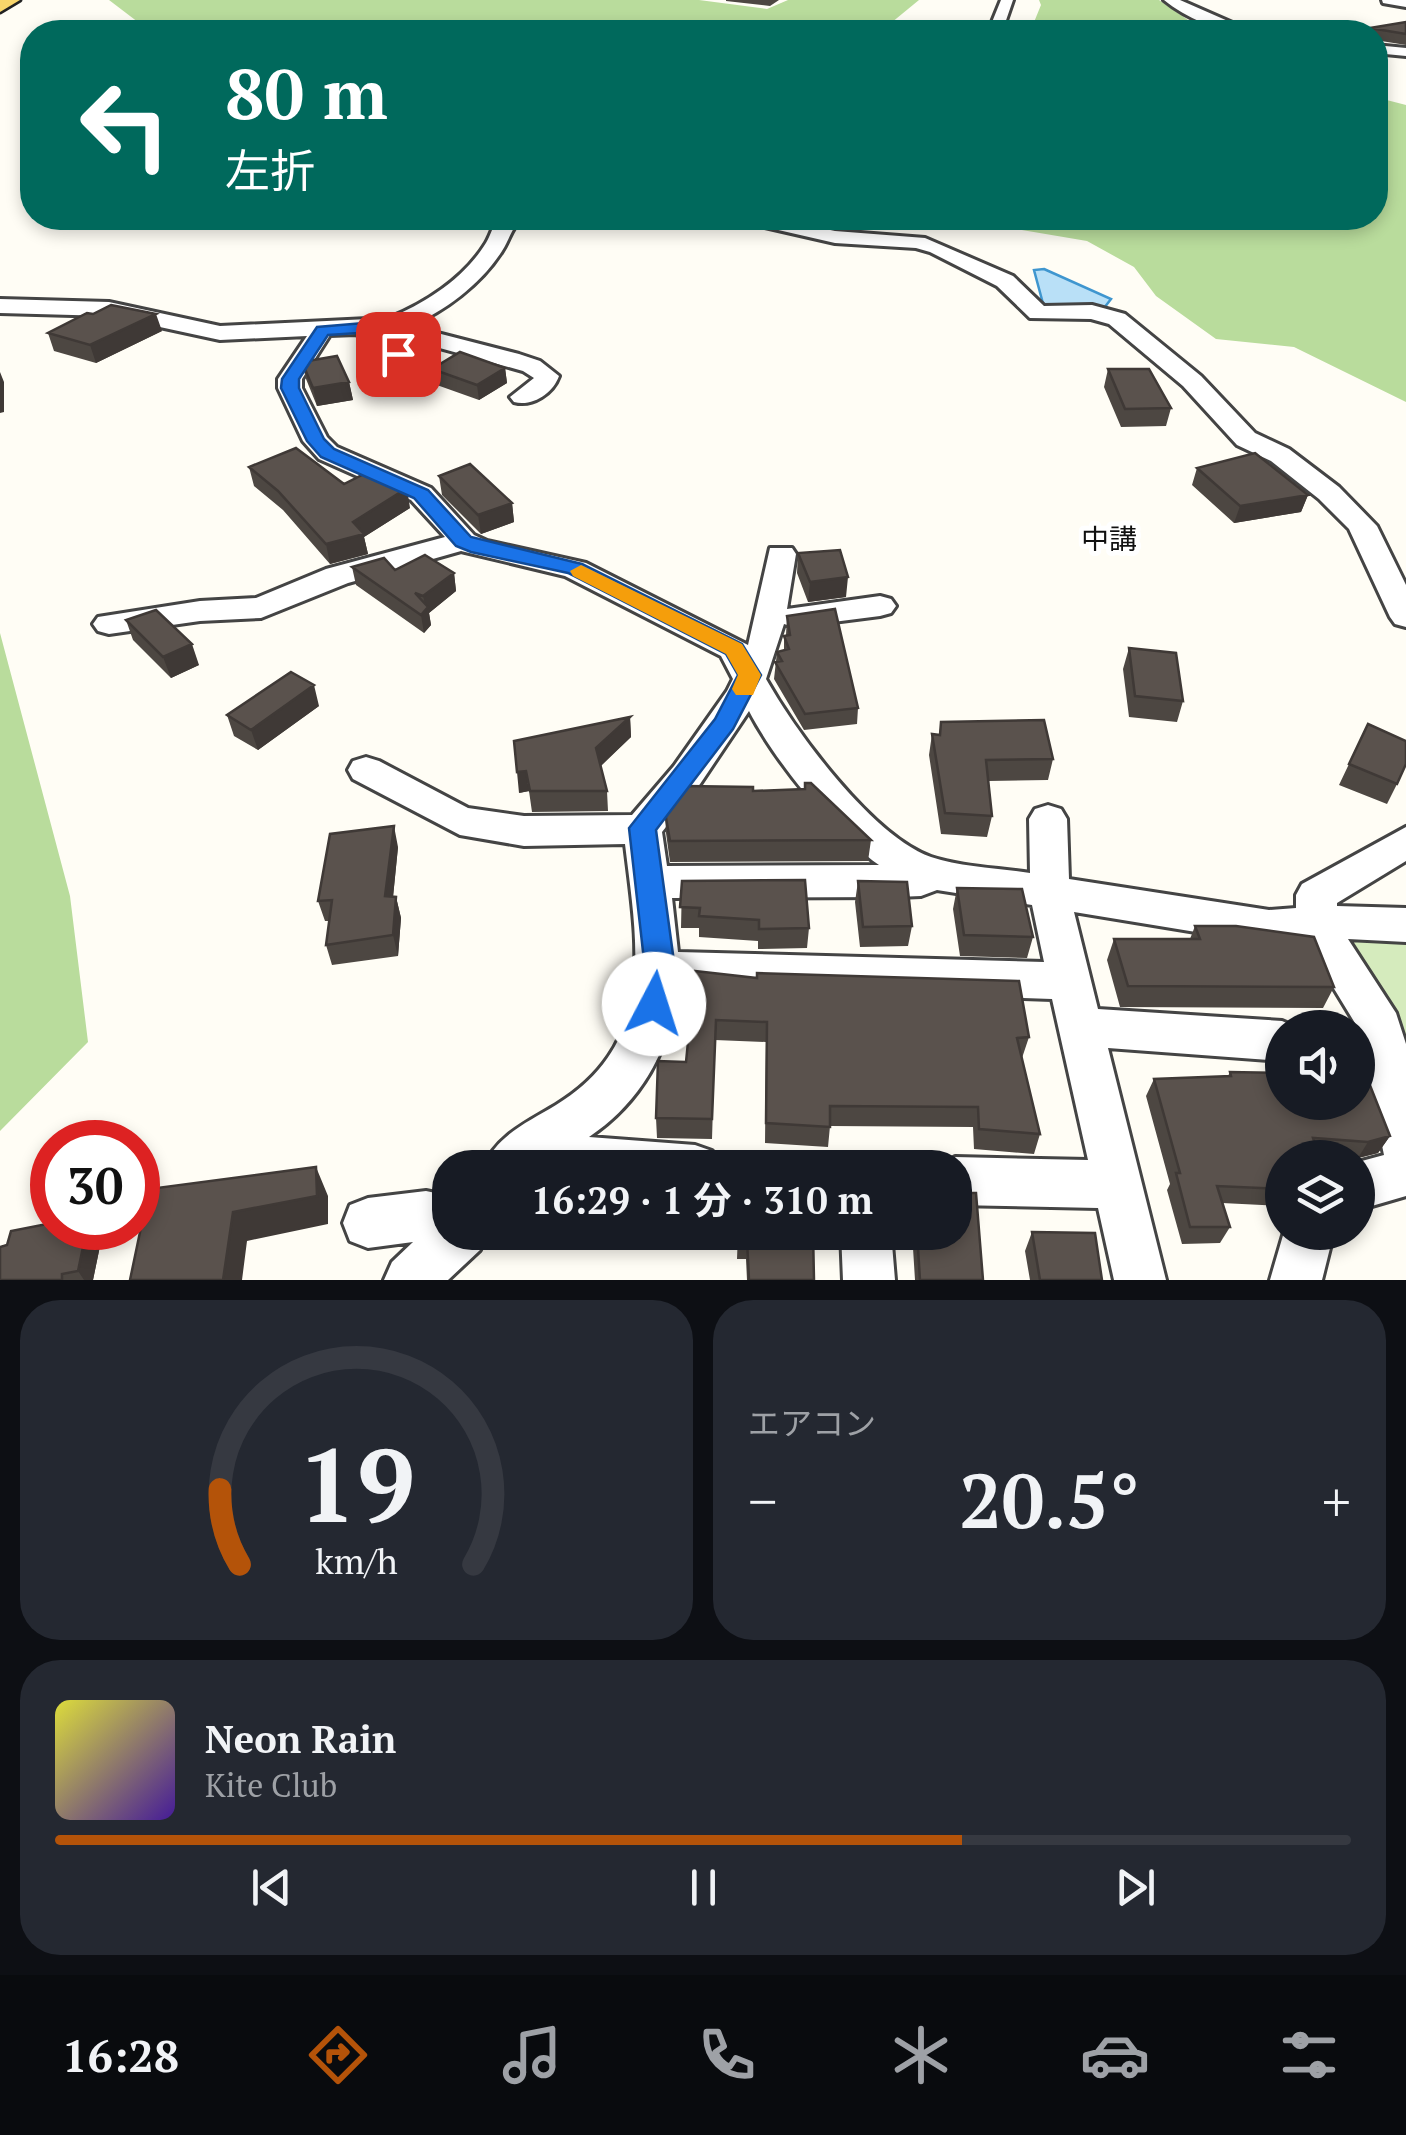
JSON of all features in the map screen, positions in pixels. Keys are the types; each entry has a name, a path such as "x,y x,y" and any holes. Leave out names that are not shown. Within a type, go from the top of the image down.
{"main road":[{"path":"0,7 12,0"}],"street":[{"path":"1170,0 1210,20"},
{"path":"1388,0 1406,3"},
{"path":"0,306 109,309 220,333 393,326 424,312 464,282 494,248 502,230"},
{"path":"806,230 848,239 918,242 1005,281 1038,313 1092,312 1117,320 1192,380 1246,439 1280,455 1362,526 1398,584 1406,618"},
{"path":"393,326 408,335 505,356 547,376 544,384 523,397"},
{"path":"364,328 368,337 398,354 404,380"},
{"path":"322,330 290,379 290,388 316,441 350,466 421,494 464,541 478,548 575,568 734,649 778,732 816,780 882,847 904,862 930,874 1269,926 1346,922 1406,925"},
{"path":"109,624 261,608 338,576 464,541"},
{"path":"528,1150 595,1105 647,1040 660,969 642,828 724,723 764,646 781,554"},
{"path":"770,620 880,606"},
{"path":"366,770 460,820 524,831 642,828"},
{"path":"1048,818 1050,895 1140,1280"},
{"path":"1406,842 1316,895 1318,925 1380,1026 1406,1150"},
{"path":"648,882 897,881 921,880 930,874"},
{"path":"660,969 1072,981"},
{"path":"1080,1027 1265,1040"},
{"path":"1375,1181 1406,1172"},
{"path":"972,1181 1117,1184"},
{"path":"368,1223 432,1217"},
{"path":"410,1280 443,1250"},
{"path":"867,1250 869,1280"},
{"path":"1296,1280 1305,1250"}],"green space":[{"path":"109,0 699,0 767,9 788,0 919,0 895,20 135,20"},
{"path":"1039,0 1159,0 1188,20 1035,20"},
{"path":"1388,100 1406,105 1406,402 1294,347 1216,339 1156,296 1134,267 1087,241 1021,230 1388,230"},
{"path":"0,633 70,896 88,1042 0,1131"},
{"path":"1349,935 1406,941 1406,1064 1350,948"}],"water":[{"path":"1044,269 1111,299 1104,308 1045,311 1034,270"}],"building":[{"path":"1406,22 1406,34 1388,31 1388,25"},
{"path":"111,305 156,314 90,345 48,333 87,313"},
{"path":"460,352 505,368 477,385 432,369"},
{"path":"337,356 349,382 313,388 302,362"},
{"path":"1108,369 1149,369 1171,408 1125,409"},
{"path":"296,448 344,484 372,470 407,488 353,522 364,534 326,544 278,491 249,467"},
{"path":"1255,453 1308,495 1240,506 1197,468"},
{"path":"470,464 512,503 478,515 439,476"},
{"path":"840,550 848,577 810,582 798,553"},
{"path":"425,555 454,573 423,596 415,593 428,607 421,615 352,567 384,558 395,570"},
{"path":"835,609 858,708 805,714 775,662 782,661 777,652 789,649 784,636 790,635 787,616"},
{"path":"156,610 192,644 163,657 126,620"},
{"path":"1129,648 1176,653 1183,701 1135,696"},
{"path":"291,672 314,685 251,730 227,715"},
{"path":"630,717 596,748 607,791 530,791 526,771 517,772 514,741"},
{"path":"1044,720 1053,759 986,760 992,816 945,813 932,734 940,735 941,722"},
{"path":"1368,724 1406,741 1406,764 1397,784 1349,764"},
{"path":"805,783 811,783 871,840 670,841 665,812 686,786 753,787 753,791 805,789"},
{"path":"394,826 385,896 396,897 393,935 326,945 332,900 318,901 330,834"},
{"path":"805,880 809,928 759,929 759,920 699,916 700,908 680,907 682,881"},
{"path":"858,881 907,882 912,926 863,927"},
{"path":"957,888 1022,889 1033,937 964,935"},
{"path":"1195,926 1236,926 1314,937 1334,987 1128,986 1114,939 1200,939"},
{"path":"695,971 757,978 757,973 1019,981 1029,1037 1017,1038 1040,1134 979,1129 978,1107 830,1106 830,1127 766,1123 767,1022 716,1020 712,1119 656,1118 658,1061 686,1062"},
{"path":"1230,1072 1265,1073 1265,1120 1375,1120 1375,1098 1390,1136 1375,1140 1265,1140 1265,1188 1217,1186 1230,1227 1190,1227 1176,1173 1180,1173 1154,1079 1231,1076"},
{"path":"316,1167 317,1196 233,1212 223,1280 130,1280 136,1250 160,1250 160,1188"},
{"path":"972,1193 976,1193 983,1280 920,1280 918,1250 972,1250"},
{"path":"30,1227 30,1250 82,1250 78,1271 62,1274 62,1280 0,1280 0,1247 7,1245 11,1231"},
{"path":"1032,1232 1095,1233 1102,1280 1040,1280"},
{"path":"748,1250 813,1250 814,1280 749,1280"}],"slow traffic":[{"path":"581,571 734,649 749,675 744,689"}],"district":[{"name":"中講","path":"1109,538"}],"route":[{"path":"398,354 368,337 364,328 322,330 290,379 290,388 316,441 328,453 350,466 421,494 464,541 478,548 575,568 734,649 749,675 724,723 642,828 660,969 654,1004"}]}
